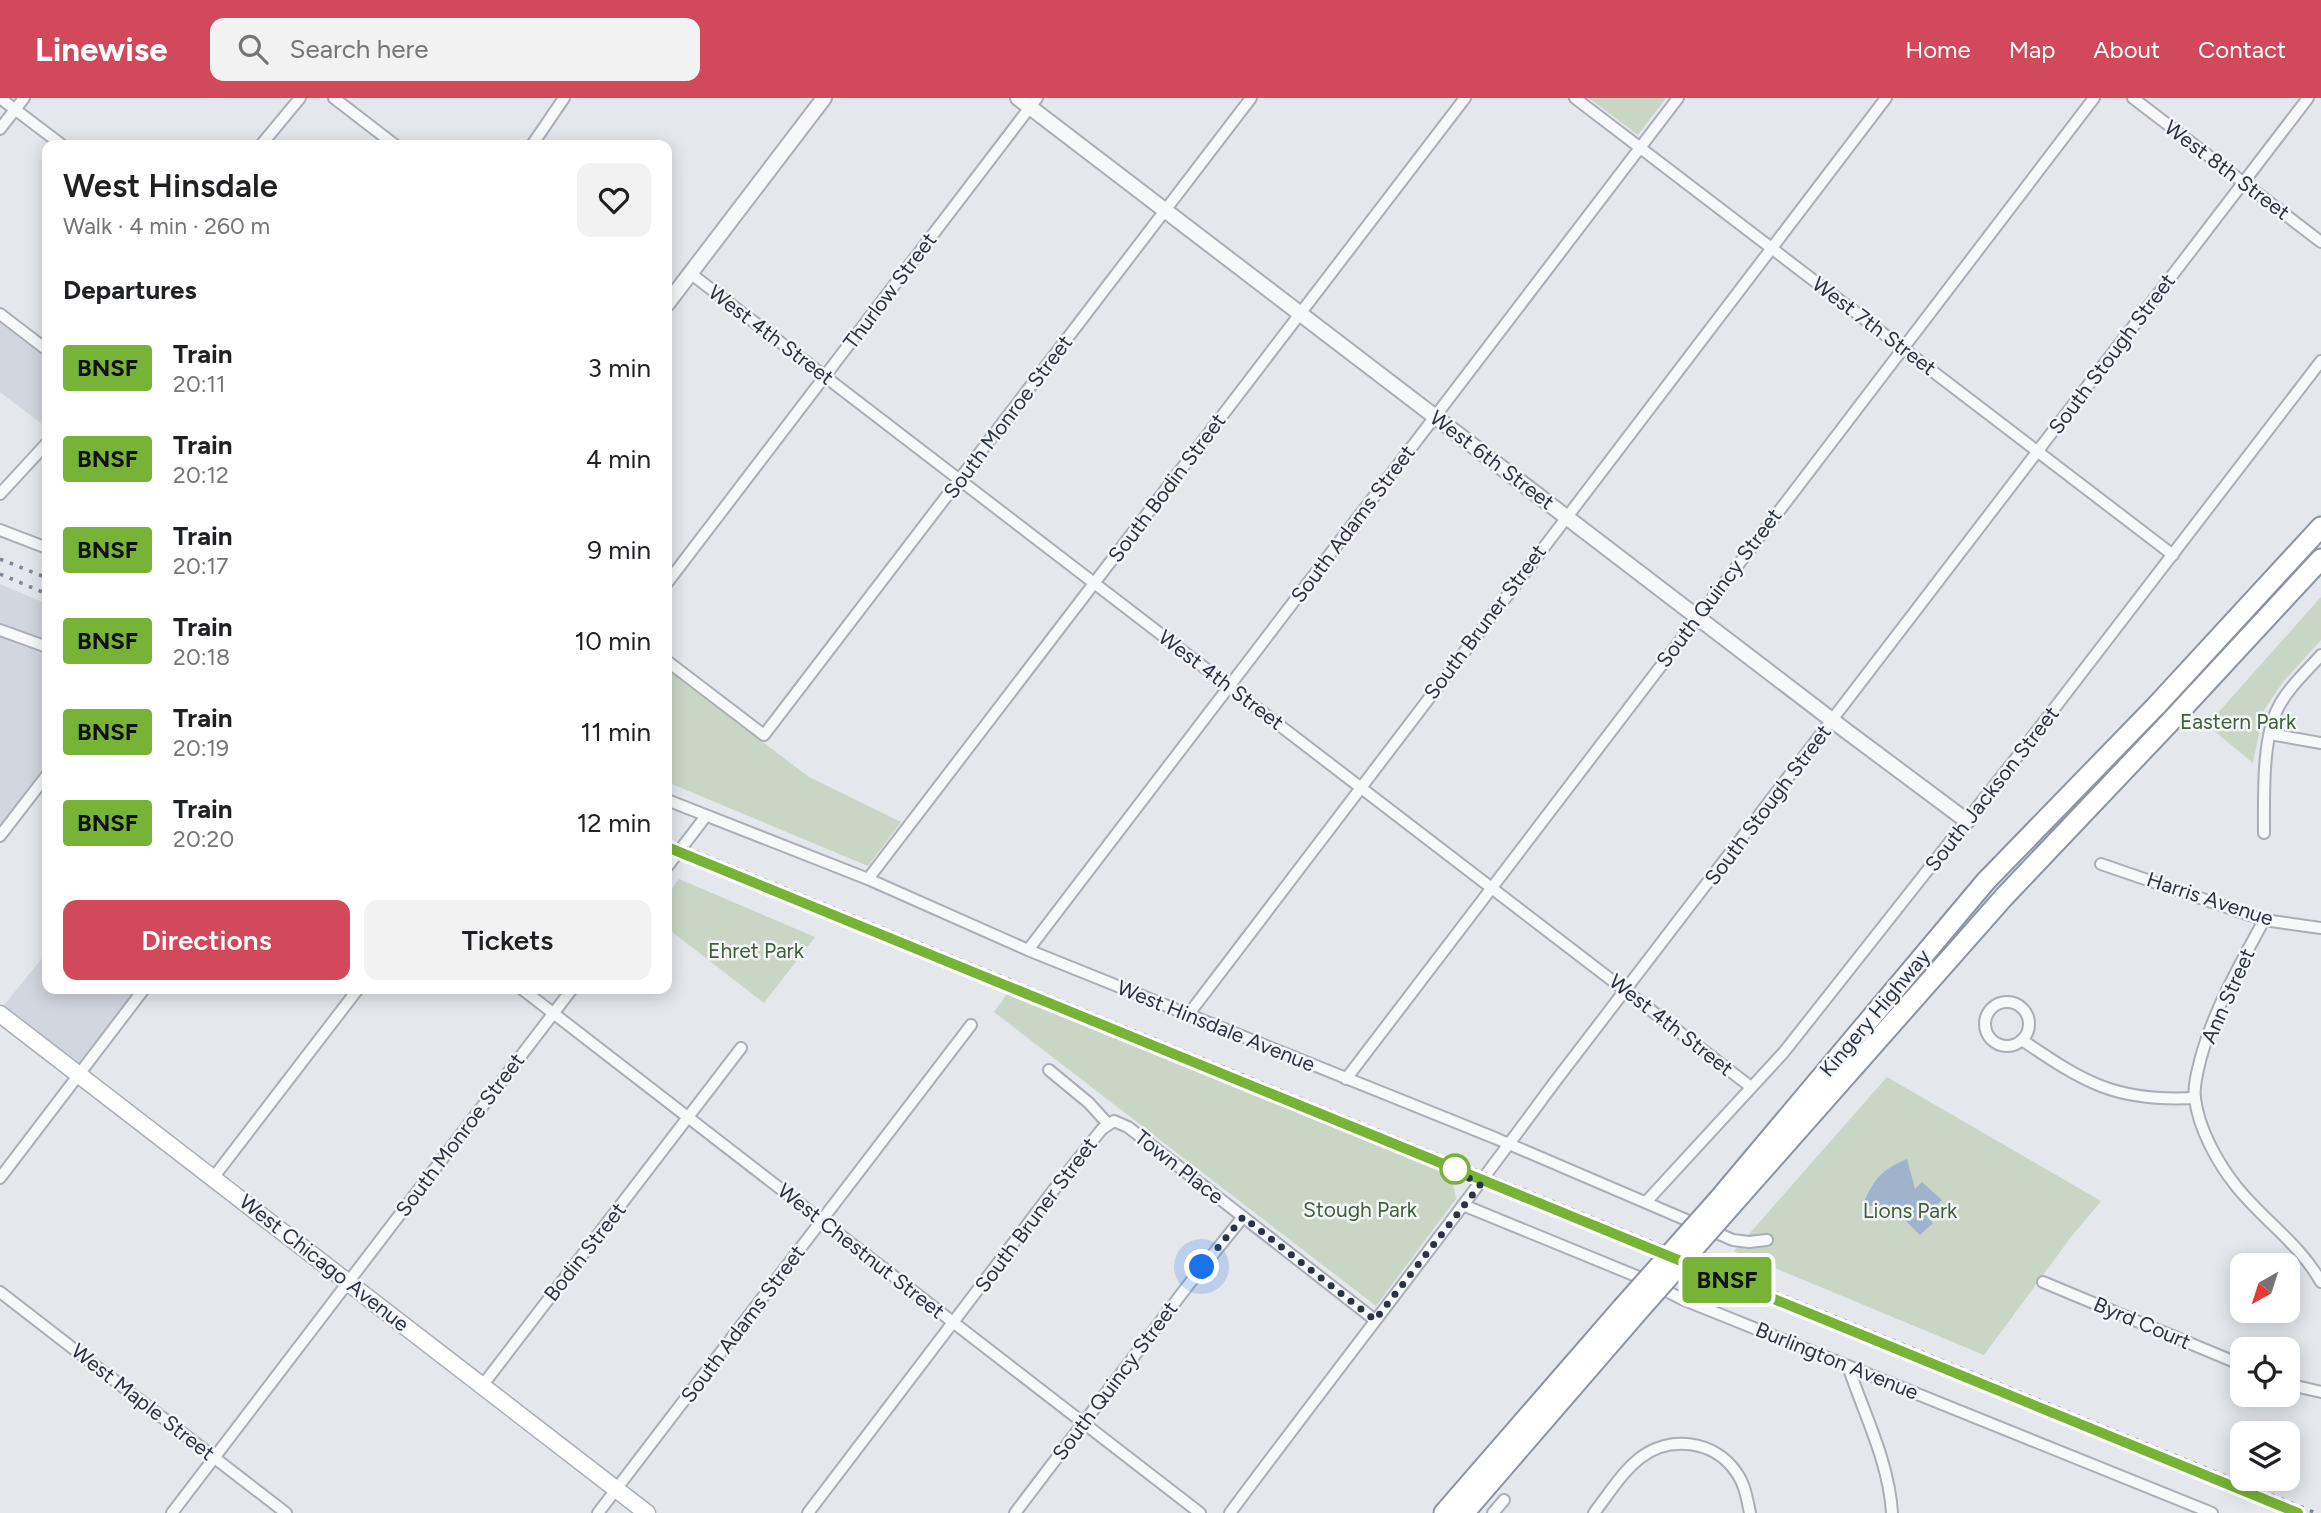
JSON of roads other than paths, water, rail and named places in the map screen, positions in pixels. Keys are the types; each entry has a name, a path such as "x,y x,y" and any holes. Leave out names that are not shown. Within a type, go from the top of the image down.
{"highway":[{"name":"Kingery Highway","path":"1725,1202 1986,881 2201,658 2321,527"},
{"name":"Kingery Highway","path":"1444,1513 2004,897 2321,559"},
{"name":"Kingery Highway","path":"1464,1513 1629,1312"}],"main road":[{"name":"West Chicago Avenue","path":"0,1014 647,1513"}],"street":[{"path":"0,98 55,140"},
{"path":"0,129 24,98"},
{"path":"265,140 300,98"},
{"path":"334,98 389,140"},
{"path":"535,140 564,98"},
{"path":"672,296 824,98"},
{"name":"South Monroe Street","path":"672,665 764,735 1251,98"},
{"name":"South Bodin Street","path":"868,878 1465,98"},
{"name":"West 7th Street","path":"1575,98 2173,555"},
{"name":"South Adams Street","path":"1028,950 1678,98"},
{"name":"South Bruner Street","path":"1188,1015 1886,98"},
{"name":"South Quincy Street","path":"1346,1079 2094,98"},
{"name":"West 8th Street","path":"2133,98 2321,242"},
{"name":"South Stough Street","path":"1230,1513 1626,989 2308,98"},
{"name":"West 6th Street","path":"1029,101 1300,314 1967,821"},
{"name":"Thurlow Street","path":"672,576 1029,101"},
{"name":"West 4th Street","path":"690,273 1751,1087"},
{"path":"0,314 42,346"},
{"name":"South Jackson Street","path":"1646,1202 1784,1052 1967,821 2321,361"},
{"path":"0,494 42,448"},
{"path":"0,530 42,546"},
{"path":"0,630 42,645"},
{"path":"2264,833 2265,770 2276,710 2321,656"},
{"path":"2270,734 2321,743"},
{"path":"0,836 42,781"},
{"name":"West Hinsdale Avenue","path":"672,802 868,878 1028,950 1510,1145 1733,1240 1767,1240"},
{"path":"672,860 706,816"},
{"name":"Harris Avenue","path":"2101,864 2264,920 2321,928"},
{"name":"Ann Street","path":"2264,920 2214,1016 2197,1074 2195,1098 2204,1130 2225,1171 2245,1196 2303,1254 2321,1282"},
{"path":"0,1178 140,994"},
{"path":"213,1178 354,994"},
{"name":"West Chestnut Street","path":"528,994 1200,1513"},
{"name":"South Monroe Street","path":"172,1513 568,994"},
{"path":"2009,1002 2022,1008 2026,1014 2028,1028 2022,1040 2009,1046 2001,1045 1989,1037 1986,1031 1986,1016 1995,1005 2009,1002"},
{"name":"South Adams Street","path":"598,1513 971,1025"},
{"path":"2022,1040 2085,1080 2110,1091 2161,1100 2195,1098"},
{"name":"Bodin Street","path":"482,1385 741,1048"},
{"name":"Town Place","path":"1048,1070 1111,1122 1128,1127 1375,1320"},
{"name":"South Bruner Street","path":"808,1513 1059,1183 1111,1122"},
{"name":"Burlington Avenue","path":"1463,1205 1641,1278 1682,1299 2212,1513"},
{"name":"South Quincy Street","path":"1015,1513 1243,1217"},
{"name":"Byrd Court","path":"2043,1282 2230,1360"},
{"name":"West Maple Street","path":"0,1292 286,1513"},
{"path":"1848,1366 1879,1451 1892,1513"},
{"path":"2300,1387 2321,1392"},
{"path":"1594,1513 1638,1459 1655,1449 1674,1443 1700,1446 1725,1459 1741,1479 1750,1513"},
{"path":"1493,1513 1504,1500"}],"water":[{"path":"1907,1159 1915,1189 1922,1182 1942,1200 1926,1215 1933,1223 1920,1235 1896,1211 1863,1204 1879,1176"}],"railway":[{"path":"0,559 42,576"},
{"path":"0,574 42,592"},
{"path":"672,842 2316,1513"}],"train":[{"name":"BNSF","path":"672,849 2298,1513"}],"park label":[{"name":"Eastern Park","path":"2238,722"},
{"name":"Ehret Park","path":"756,951"},
{"name":"Stough Park","path":"1360,1210"},
{"name":"Lions Park","path":"1910,1211"}]}
